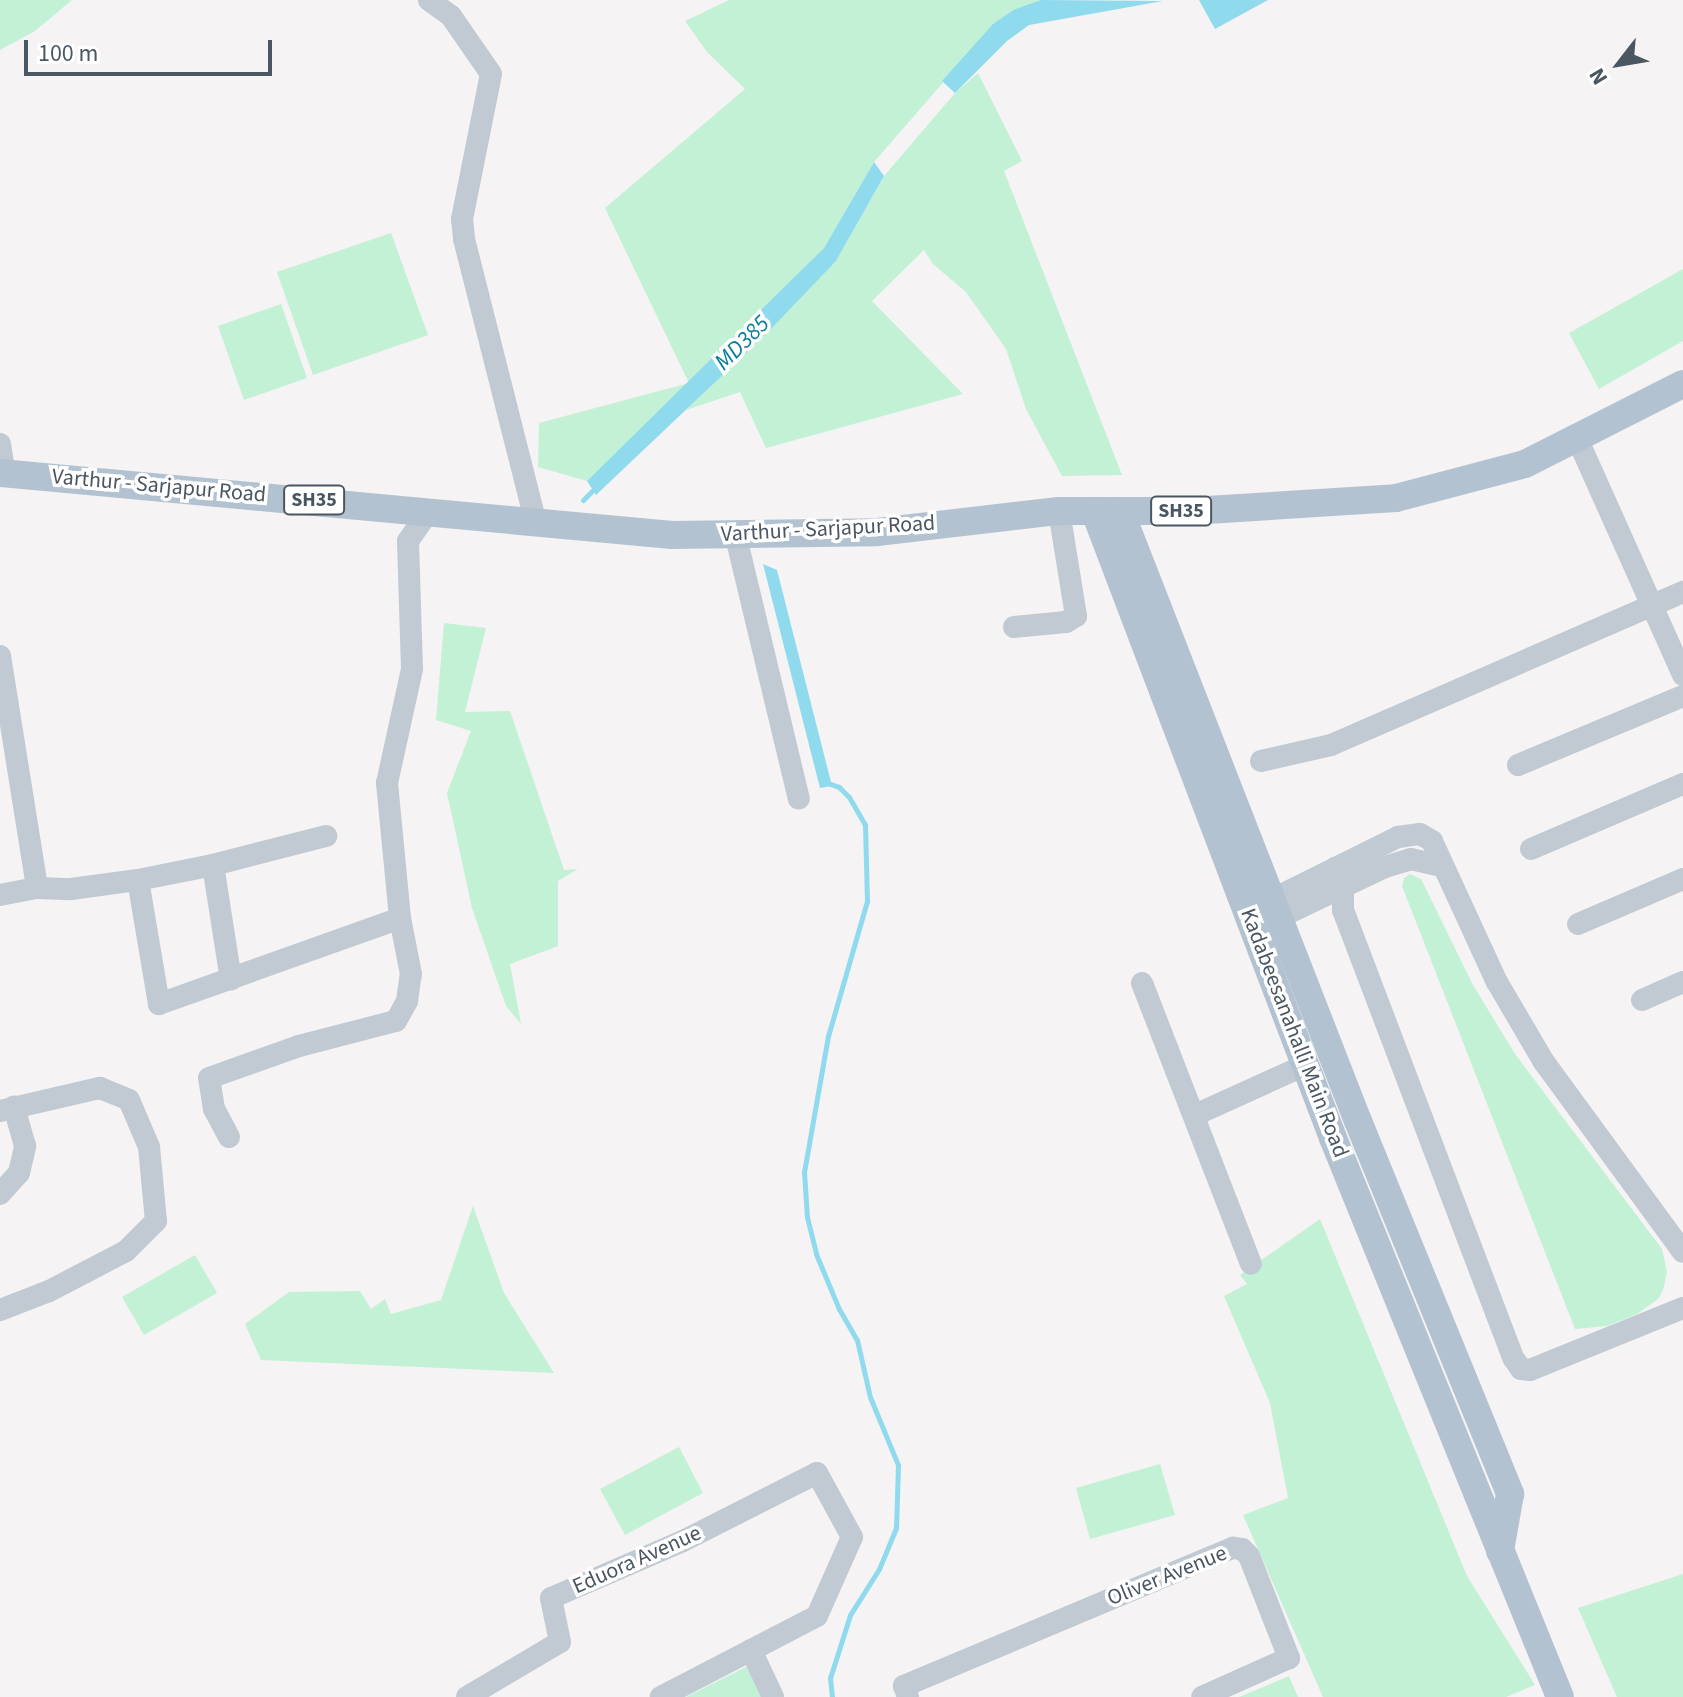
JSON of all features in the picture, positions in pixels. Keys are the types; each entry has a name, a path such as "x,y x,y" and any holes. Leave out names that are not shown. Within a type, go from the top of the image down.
{"main road":[{"name":"Varthur - Sarjapur Road","path":"2,474 656,534 736,537 877,532 1059,511 1299,506 1396,498 1504,472 1683,384"},
{"name":"Kadabeesanahalli Main Road","path":"1107,511 1277,908 1358,1121 1510,1494 1500,1552"},
{"name":"Kadabeesanahalli Main Road","path":"1107,511 1305,1065 1560,1697"}],"street":[{"path":"429,0 451,16 491,74 462,219 536,523"},
{"path":"1577,438 1683,675"},
{"path":"0,444 2,474"},
{"path":"1014,627 1066,622 1076,616 1059,511"},
{"path":"229,1137 214,1109 209,1078 299,1046 396,1021 407,1001 411,974 400,918 387,783 412,669 408,541 428,512"},
{"path":"736,537 799,799"},
{"path":"1261,761 1331,745 1683,592"},
{"path":"0,656 10,785 37,888"},
{"path":"1518,765 1683,696"},
{"path":"1531,849 1683,784"},
{"path":"0,895 37,888 71,889 138,880 213,865 326,836"},
{"path":"1277,908 1339,877 1411,859 1442,866 1497,982 1544,1062 1683,1252"},
{"path":"213,865 231,980"},
{"path":"1339,877 1343,910 1508,1345 1521,1369 1530,1370 1683,1308"},
{"path":"1578,924 1683,879"},
{"path":"138,880 159,1004 400,918"},
{"path":"1642,1000 1683,982"},
{"path":"1142,983 1251,1264"},
{"path":"1195,1115 1305,1065"},
{"path":"0,1194 19,1173 25,1146 7,1109 100,1088 129,1100 149,1147 156,1221 126,1251 49,1291 0,1310"},
{"name":"Eduora Avenue","path":"467,1697 560,1642 551,1598 683,1541 817,1473 852,1537 817,1616 751,1650"},
{"name":"Oliver Avenue","path":"908,1697 904,1686 1233,1548 1242,1549 1249,1556 1289,1658 1202,1697"},
{"path":"661,1697 751,1650 773,1697"}],"green space":[{"path":"0,0 72,0 35,31 0,50"},
{"path":"729,0 1041,0 1015,9 993,25 874,162 824,248 689,384 587,481 538,467 539,423 689,383 605,208 745,89 707,52 685,21"},
{"path":"978,73 1022,161 1004,171 1122,475 1062,476 1026,409 1006,349 966,292 933,264 924,250 872,301 963,394 766,448 740,392 686,410 836,261 884,176 955,93"},
{"path":"391,233 428,335 313,375 277,272"},
{"path":"1683,269 1683,341 1599,389 1569,333"},
{"path":"281,304 307,378 244,400 218,326"},
{"path":"444,623 486,628 465,712 510,711 564,870 578,869 558,881 558,946 510,964 521,1024 506,1006 472,908 447,793 471,731 436,720"},
{"path":"1410,874 1421,879 1473,985 1515,1054 1662,1249 1667,1272 1663,1290 1658,1299 1637,1314 1607,1326 1575,1329 1402,886 1404,878"},
{"path":"473,1206 504,1293 554,1373 261,1360 245,1324 289,1292 360,1291 371,1309 385,1299 391,1314 441,1300"},
{"path":"1320,1219 1467,1576 1535,1685 1506,1697 1323,1697 1243,1515 1288,1498 1270,1403 1224,1296 1247,1284 1240,1275"},
{"path":"195,1255 217,1293 144,1335 122,1297"},
{"path":"679,1447 703,1493 625,1535 600,1489"},
{"path":"1160,1464 1175,1515 1090,1539 1076,1488"},
{"path":"1683,1574 1683,1697 1617,1697 1578,1608"},
{"path":"748,1666 764,1697 686,1697"},
{"path":"1289,1676 1298,1697 1239,1697"}],"water":[{"path":"1041,0 1163,1 1029,25 1007,41 955,93 942,81 993,24 1015,9"},
{"path":"1199,0 1268,0 1215,29"},
{"path":"874,162 884,176 836,261 768,332 596,495 587,481 824,248"},
{"path":"763,564 777,570 832,786 820,788"}],"waterway":[{"name":"MD385","path":"583,500 595,488"},
{"path":"828,783 839,787 849,797 865,825 867,901 828,1036 804,1172 807,1217 816,1254 839,1309 857,1340 870,1397 898,1465 896,1528 879,1569 850,1615 830,1678 832,1697"}]}
